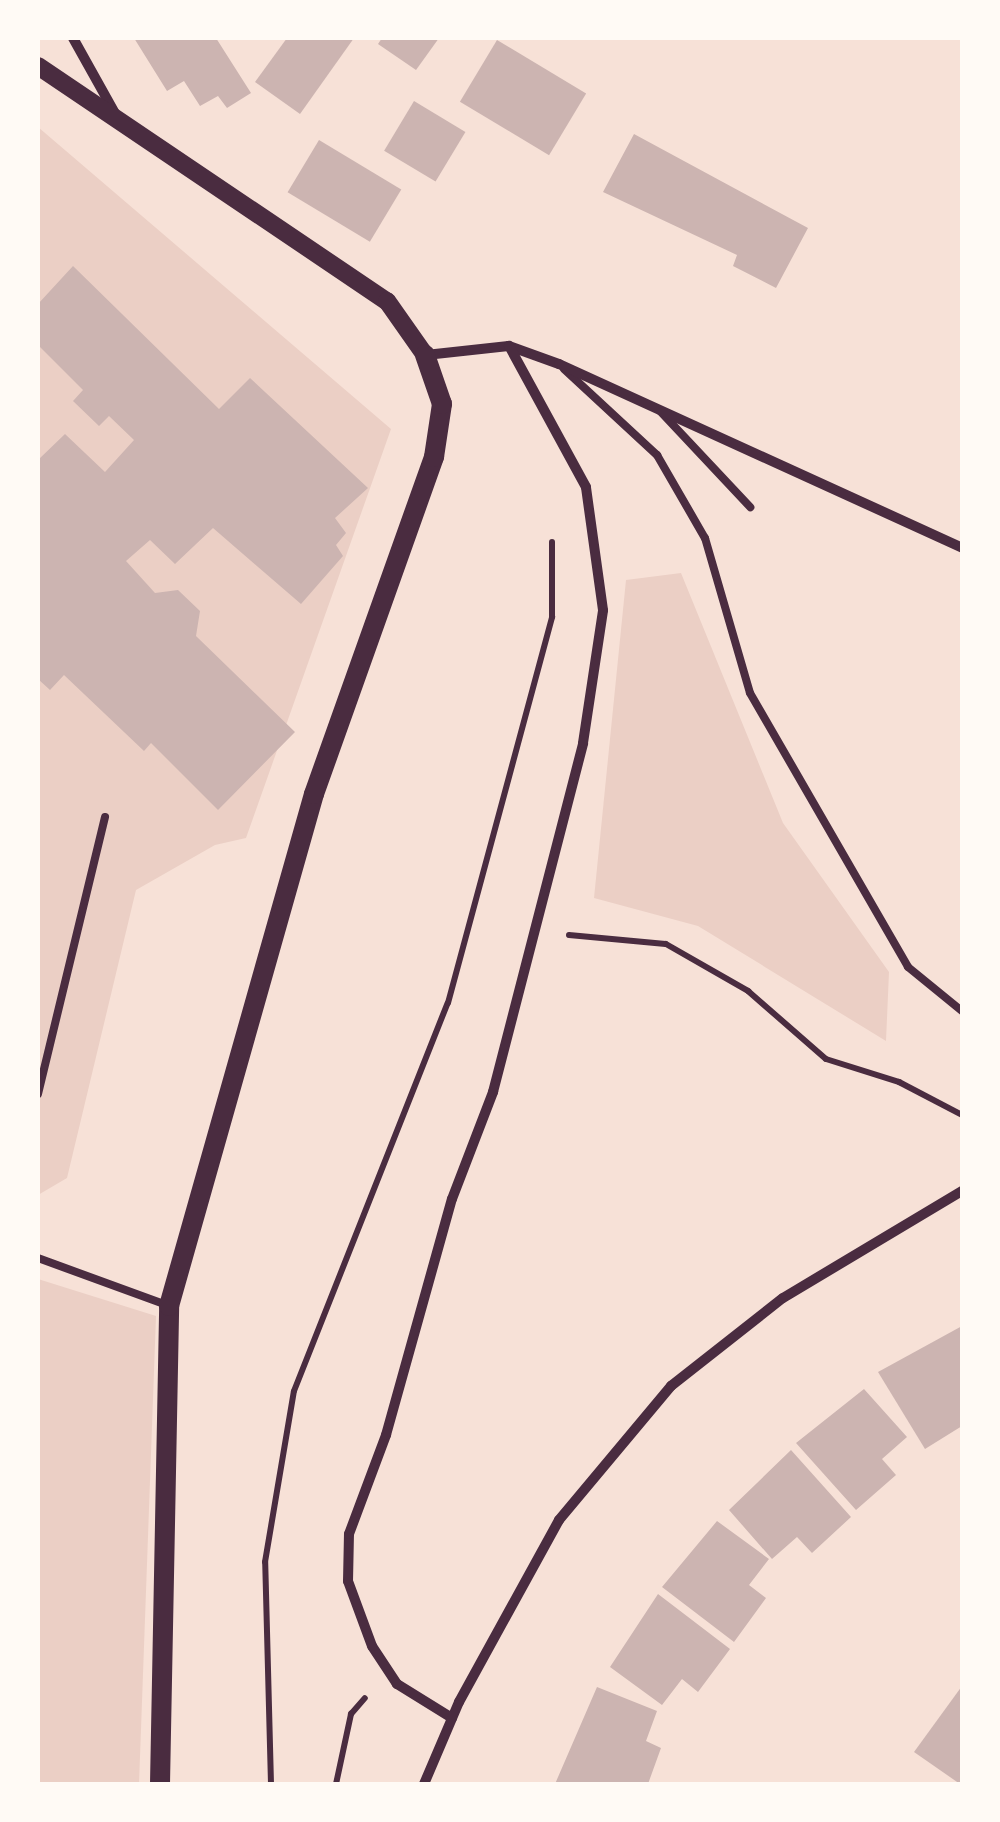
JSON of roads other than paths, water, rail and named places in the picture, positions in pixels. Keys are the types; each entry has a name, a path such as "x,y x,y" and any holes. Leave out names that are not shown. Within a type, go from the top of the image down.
{"main road":[{"path":"160,1784 168,1306 314,794 434,457 442,404 425,355"}],"street":[{"path":"73,38 122,124"},
{"path":"38,66 386,301 425,355 508,346 559,364 654,404 962,548"},
{"path":"452,1718 397,1684 355,1611 348,1534 386,1435 452,1199 493,1092 583,744 603,610 586,487 508,346"},
{"path":"424,1784 452,1718 559,1520 671,1386 784,1298 962,1192"}],"lane":[{"path":"559,364 657,455 705,538 750,694 908,967 962,1012"},
{"path":"654,404 750,506"},
{"path":"38,1094 105,817"},
{"path":"38,1258 168,1306"}]}
